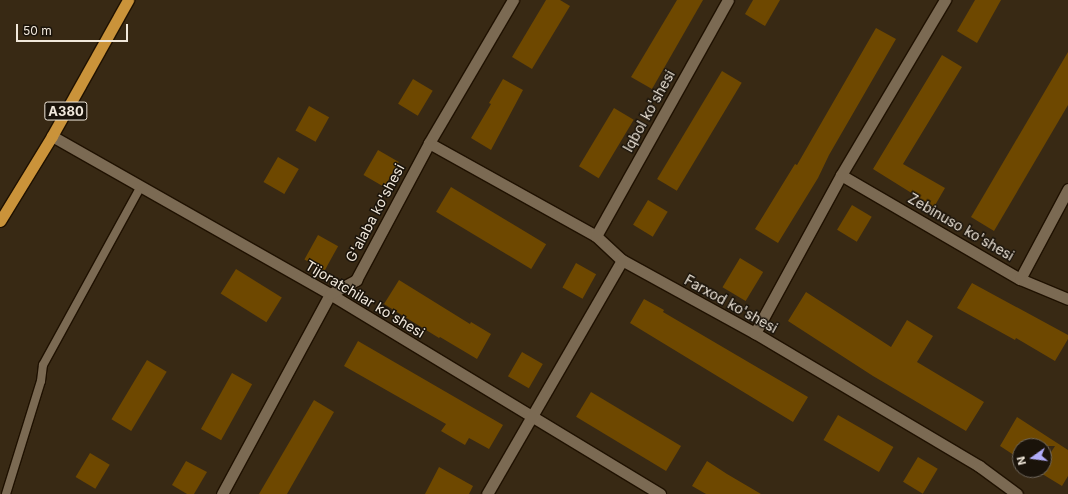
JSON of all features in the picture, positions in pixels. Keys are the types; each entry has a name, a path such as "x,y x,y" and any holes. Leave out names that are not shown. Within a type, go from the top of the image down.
{"highway":[{"name":"A380","path":"0,221 52,136 128,0"}],"street":[{"name":"G'alaba ko'shesi","path":"330,294 356,280 429,143 513,0"},
{"name":"Iqbol ko'shesi","path":"596,236 728,0"},
{"path":"755,333 841,175 945,0"},
{"name":"Tijoratchilar ko'shesi","path":"52,136 330,294 660,494"},
{"name":"Farxod ko'shesi","path":"429,143 596,236 622,260 755,333 979,466 1017,494"},
{"name":"Zebinuso ko'shesi","path":"841,175 1020,279 1068,299"},
{"path":"1020,279 1068,189"},
{"path":"487,494 622,260"},
{"path":"222,494 330,294"}],"lane":[{"path":"6,494 41,381 43,365 141,186"}],"building":[{"path":"546,0 560,0 570,6 532,69 512,57"},
{"path":"677,0 703,0 652,89 631,77"},
{"path":"753,0 780,0 765,26 745,14"},
{"path":"975,0 1001,0 977,43 957,31"},
{"path":"876,28 896,39 829,155 818,178 778,243 755,229 795,164 797,165"},
{"path":"1068,52 1068,105 994,231 971,217"},
{"path":"942,55 962,67 903,164 945,188 934,207 873,169"},
{"path":"722,71 742,83 677,191 657,179"},
{"path":"413,79 433,91 418,116 398,104"},
{"path":"503,79 523,90 491,150 471,138 491,104 489,103"},
{"path":"309,106 329,117 316,142 295,130"},
{"path":"614,108 634,120 599,178 579,166"},
{"path":"378,150 399,162 384,187 364,175"},
{"path":"278,157 299,169 284,194 264,182"},
{"path":"451,187 546,244 531,269 436,212"},
{"path":"648,200 668,212 653,237 633,225"},
{"path":"852,205 872,217 857,242 837,230"},
{"path":"318,235 338,246 325,271 304,259"},
{"path":"740,258 763,272 746,301 722,287"},
{"path":"576,263 596,274 583,299 562,287"},
{"path":"236,269 282,298 266,322 221,294"},
{"path":"399,280 470,324 471,322 491,334 477,359 440,337 439,338 384,304"},
{"path":"972,283 1068,335 1068,339 1055,361 1016,338 1015,340 957,308"},
{"path":"806,292 891,347 907,320 933,336 917,362 984,402 966,431 873,376 788,321"},
{"path":"644,299 664,310 663,312 808,397 793,422 630,323"},
{"path":"358,341 503,425 489,449 469,438 465,445 441,431 446,424 344,366"},
{"path":"522,352 543,364 529,388 508,376"},
{"path":"147,360 167,372 131,431 111,419"},
{"path":"232,373 252,384 221,440 201,429"},
{"path":"591,392 681,446 666,471 576,417"},
{"path":"314,400 334,412 287,494 259,494"},
{"path":"838,415 893,447 879,472 824,440"},
{"path":"1017,417 1049,438 1012,438 1012,454 1000,446"},
{"path":"1052,440 1068,450 1068,476 1062,486 1049,478 1052,478 1052,451 1055,446 1052,446"},
{"path":"90,453 110,465 95,489 76,477"},
{"path":"918,457 938,469 923,494 903,482"},
{"path":"186,461 207,472 194,494 187,494 172,485"},
{"path":"707,461 761,494 706,494 692,486"},
{"path":"439,467 473,486 469,494 425,494"}]}
